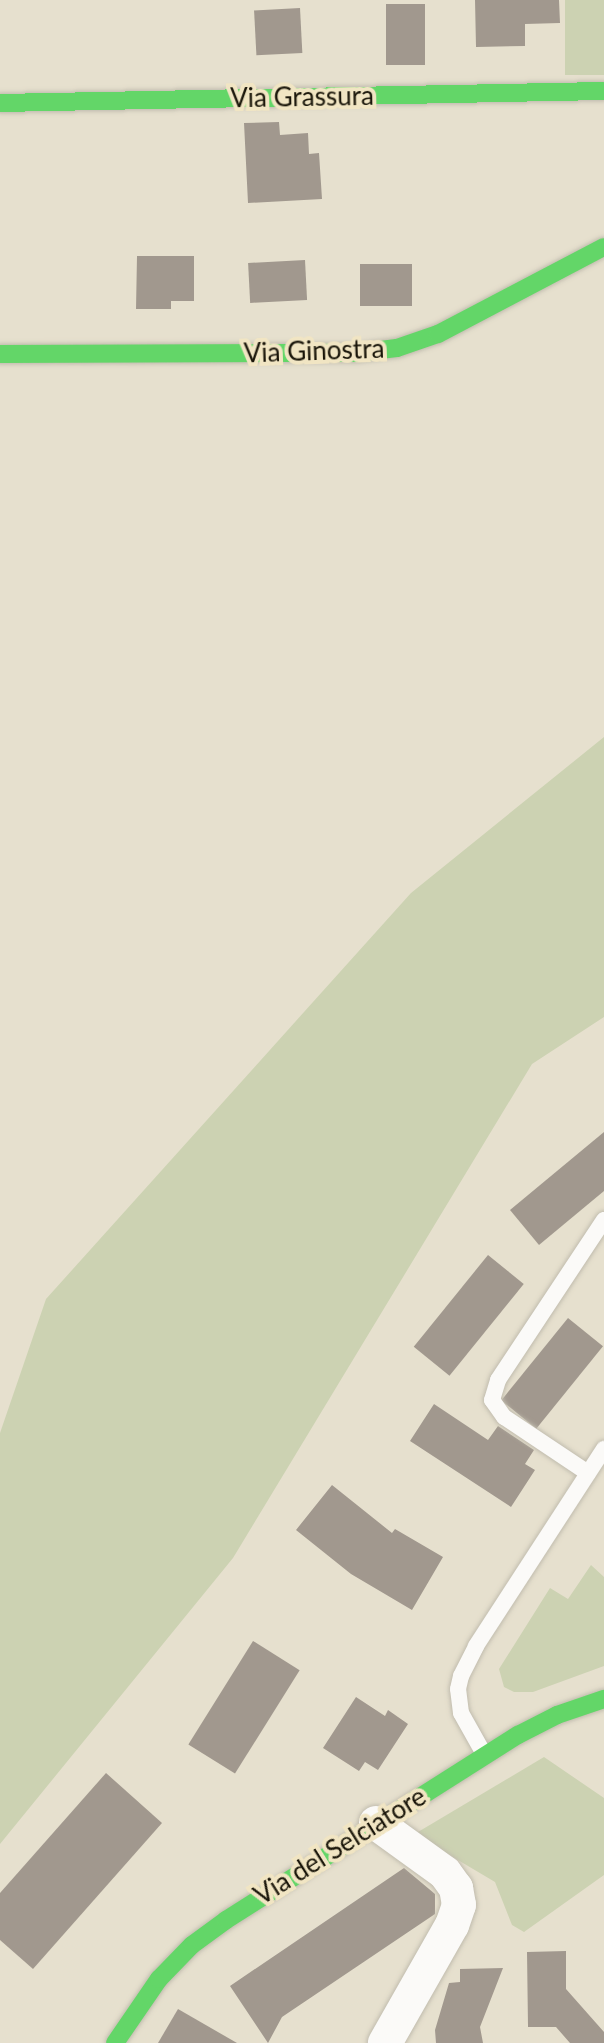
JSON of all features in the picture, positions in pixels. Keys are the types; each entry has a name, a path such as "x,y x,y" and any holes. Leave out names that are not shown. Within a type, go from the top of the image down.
{"street":[{"name":"Via Grassura","path":"0,103 604,91"},
{"name":"Via Ginostra","path":"0,354 355,353 397,348 438,334 604,247"},
{"name":"Via del Selciatore","path":"115,2043 150,1990 192,1945 242,1908 485,1755 557,1715 604,1699"},
{"path":"376,1823 445,1873 456,1888 459,1905 452,1925 385,2043"}],"lane":[{"path":"588,1473 504,1417 492,1400 493,1389 604,1220"},
{"path":"485,1755 461,1713 461,1676 476,1646 604,1449"}],"green space":[{"path":"565,0 604,0 604,75 565,75"},
{"path":"604,737 604,1017 532,1064 233,1558 0,1844 0,1433 46,1299 411,893"},
{"path":"591,1565 604,1577 604,1666 533,1692 514,1692 504,1687 499,1669 550,1588 568,1599"},
{"path":"544,1757 604,1798 604,1875 524,1932 512,1925 495,1882 436,1847 418,1832"}],"building":[{"path":"475,0 559,0 560,23 525,24 525,46 476,47"},
{"path":"386,4 425,4 425,65 386,65"},
{"path":"300,8 302,53 256,55 254,10"},
{"path":"279,122 280,135 308,133 309,154 319,153 322,199 248,203 244,123"},
{"path":"137,256 194,256 194,301 171,301 171,309 136,309"},
{"path":"305,260 307,300 250,303 248,263"},
{"path":"360,264 412,264 412,306 360,306"},
{"path":"604,1132 604,1191 539,1245 510,1210"},
{"path":"488,1255 524,1284 449,1376 414,1347"},
{"path":"568,1318 603,1346 536,1429 501,1400"},
{"path":"434,1404 488,1440 498,1426 534,1450 525,1464 535,1470 511,1507 410,1441"},
{"path":"332,1485 392,1533 395,1529 443,1557 412,1610 351,1574 296,1530"},
{"path":"253,1641 300,1670 235,1774 188,1744"},
{"path":"356,1697 385,1716 388,1710 408,1724 378,1770 365,1762 359,1771 323,1748"},
{"path":"106,1773 162,1823 33,1969 0,1940 0,1893"},
{"path":"404,1868 435,1894 435,1914 282,2017 268,2043 230,1986"},
{"path":"566,1951 566,1989 604,2032 604,2043 570,2043 556,2027 528,2027 527,1952"},
{"path":"503,1968 480,2027 483,2043 436,2043 435,2030 449,1983 460,1982 460,1969"},
{"path":"178,2009 237,2043 158,2043"}],"traffic: fast":[{"path":"0,103 604,91"},
{"path":"0,354 355,353 397,348 438,334 604,247"},
{"path":"115,2043 159,1979 192,1945 226,1920 518,1735 557,1715 604,1699"}]}
